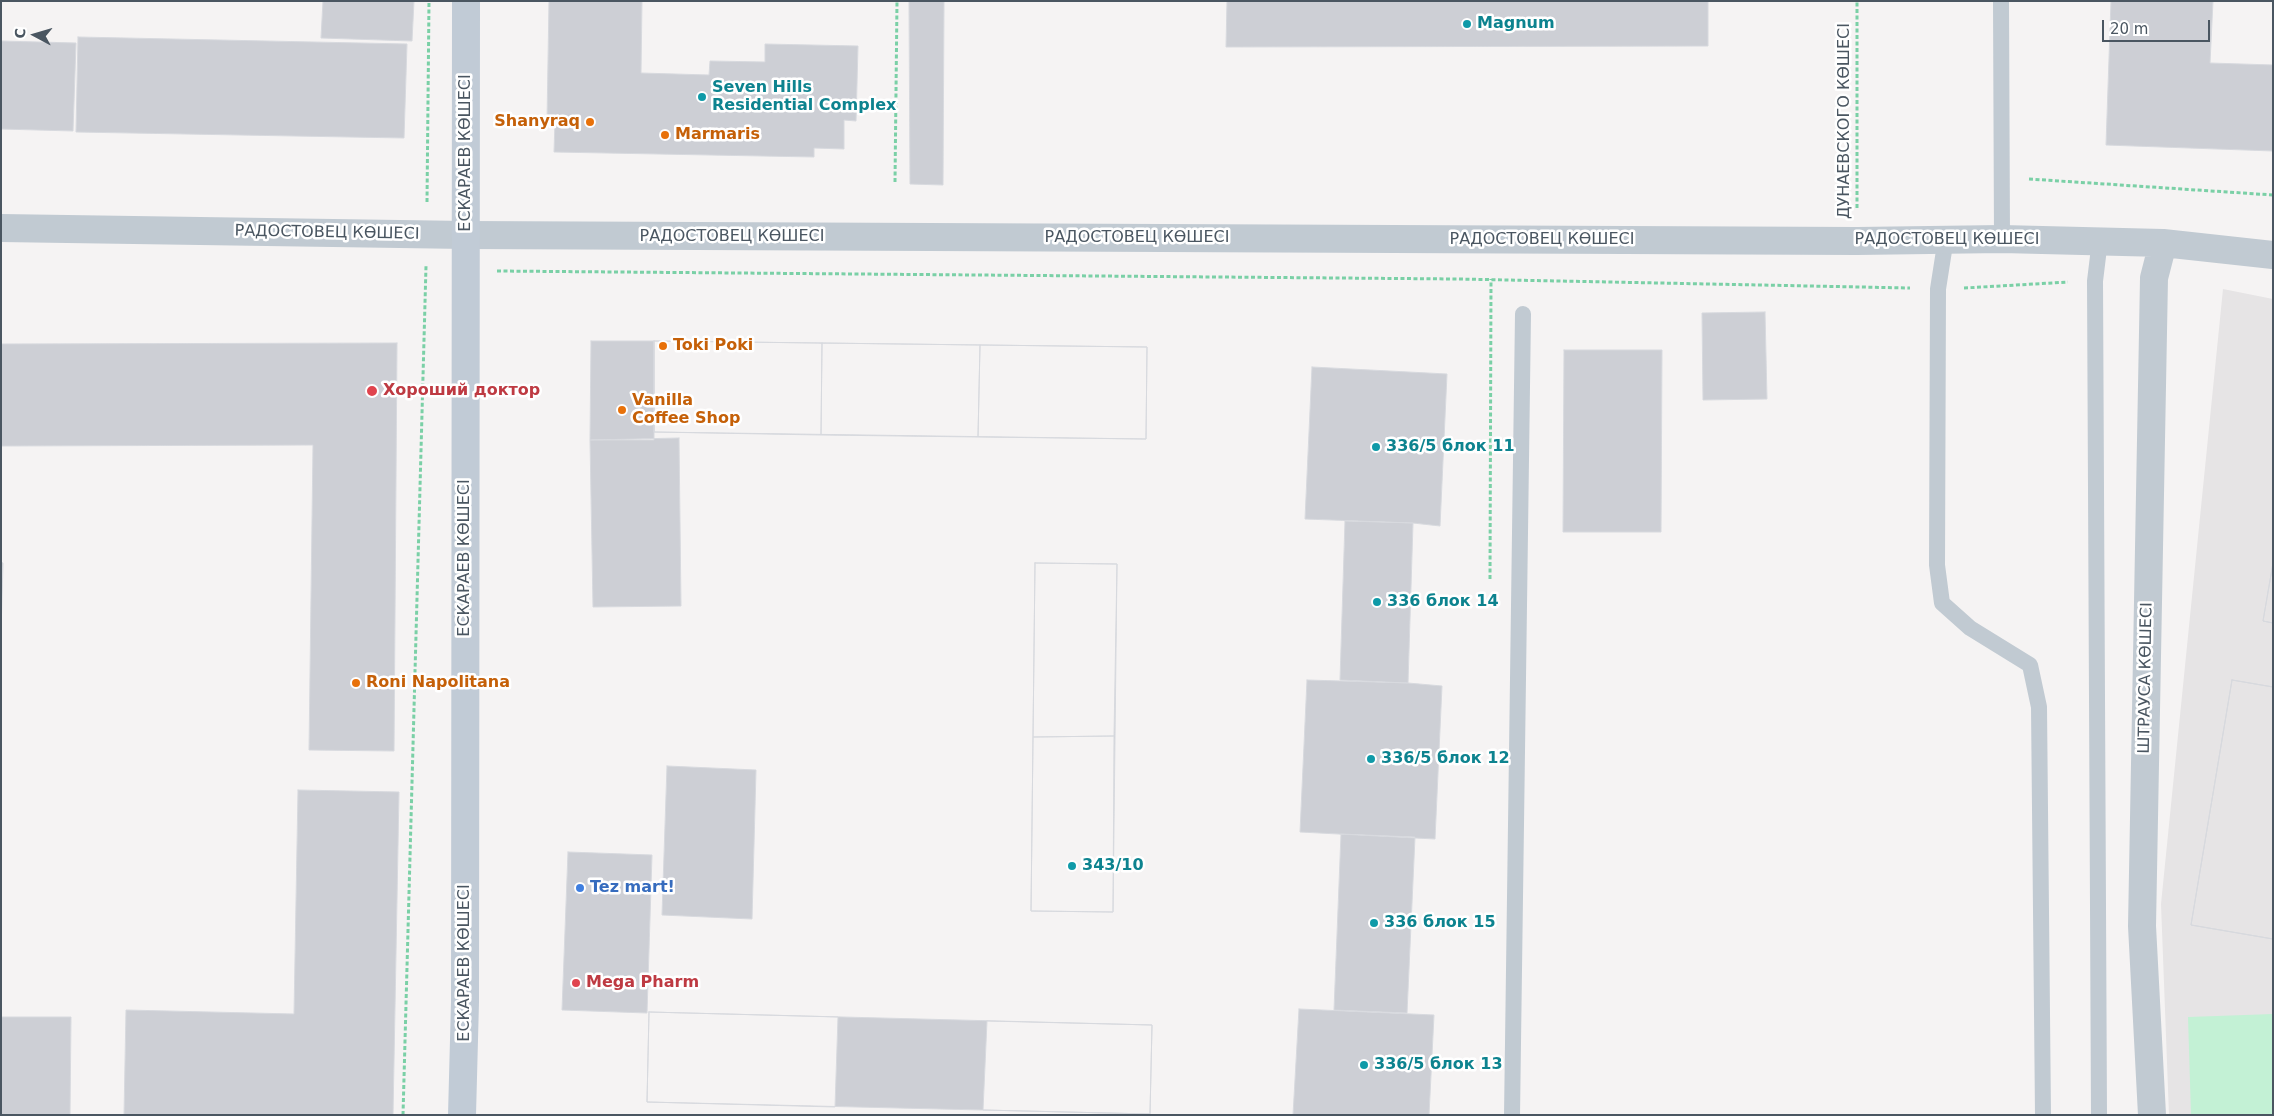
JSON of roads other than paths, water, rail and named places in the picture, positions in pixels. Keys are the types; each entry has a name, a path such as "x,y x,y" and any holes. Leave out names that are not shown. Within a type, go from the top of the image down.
{"street":[{"name":"ЕСКАРАЕВ КӨШЕСІ","path":"462,1115 466,1002 466,1"},
{"name":"РАДОСТОВЕЦ КӨШЕСІ","path":"1,228 466,236 1857,241 1946,238 2100,240 2163,243 2273,255"},
{"name":"ШТРАУСА КӨШЕСІ","path":"2152,1115 2142,916 2154,278 2163,243"}],"lane":[{"path":"2001,1 2002,239"},
{"path":"1946,238 1938,289 1938,565 1942,603 1970,628 2030,664 2039,707 2043,1115"},
{"path":"2100,240 2094,281 2100,1115"},
{"path":"1512,1115 1523,314"}],"place":[{"name":"Magnum","path":"1467,24"},
{"name":"Seven Hills Residential Complex","path":"702,97"},
{"name":"Shanyraq","path":"590,122"},
{"name":"Marmaris","path":"665,135"},
{"name":"Toki Poki","path":"663,346"},
{"name":"Хороший доктор","path":"372,391"},
{"name":"Vanilla Coffee Shop","path":"622,410"},
{"name":"336/5 блок 11","path":"1376,447"},
{"name":"336 блок 14","path":"1377,602"},
{"name":"Roni Napolitana","path":"356,683"},
{"name":"336/5 блок 12","path":"1371,759"},
{"name":"343/10","path":"1072,866"},
{"name":"Tez mart!","path":"580,888"},
{"name":"336 блок 15","path":"1374,923"},
{"name":"Mega Pharm","path":"576,983"},
{"name":"336/5 блок 13","path":"1364,1065"}]}
